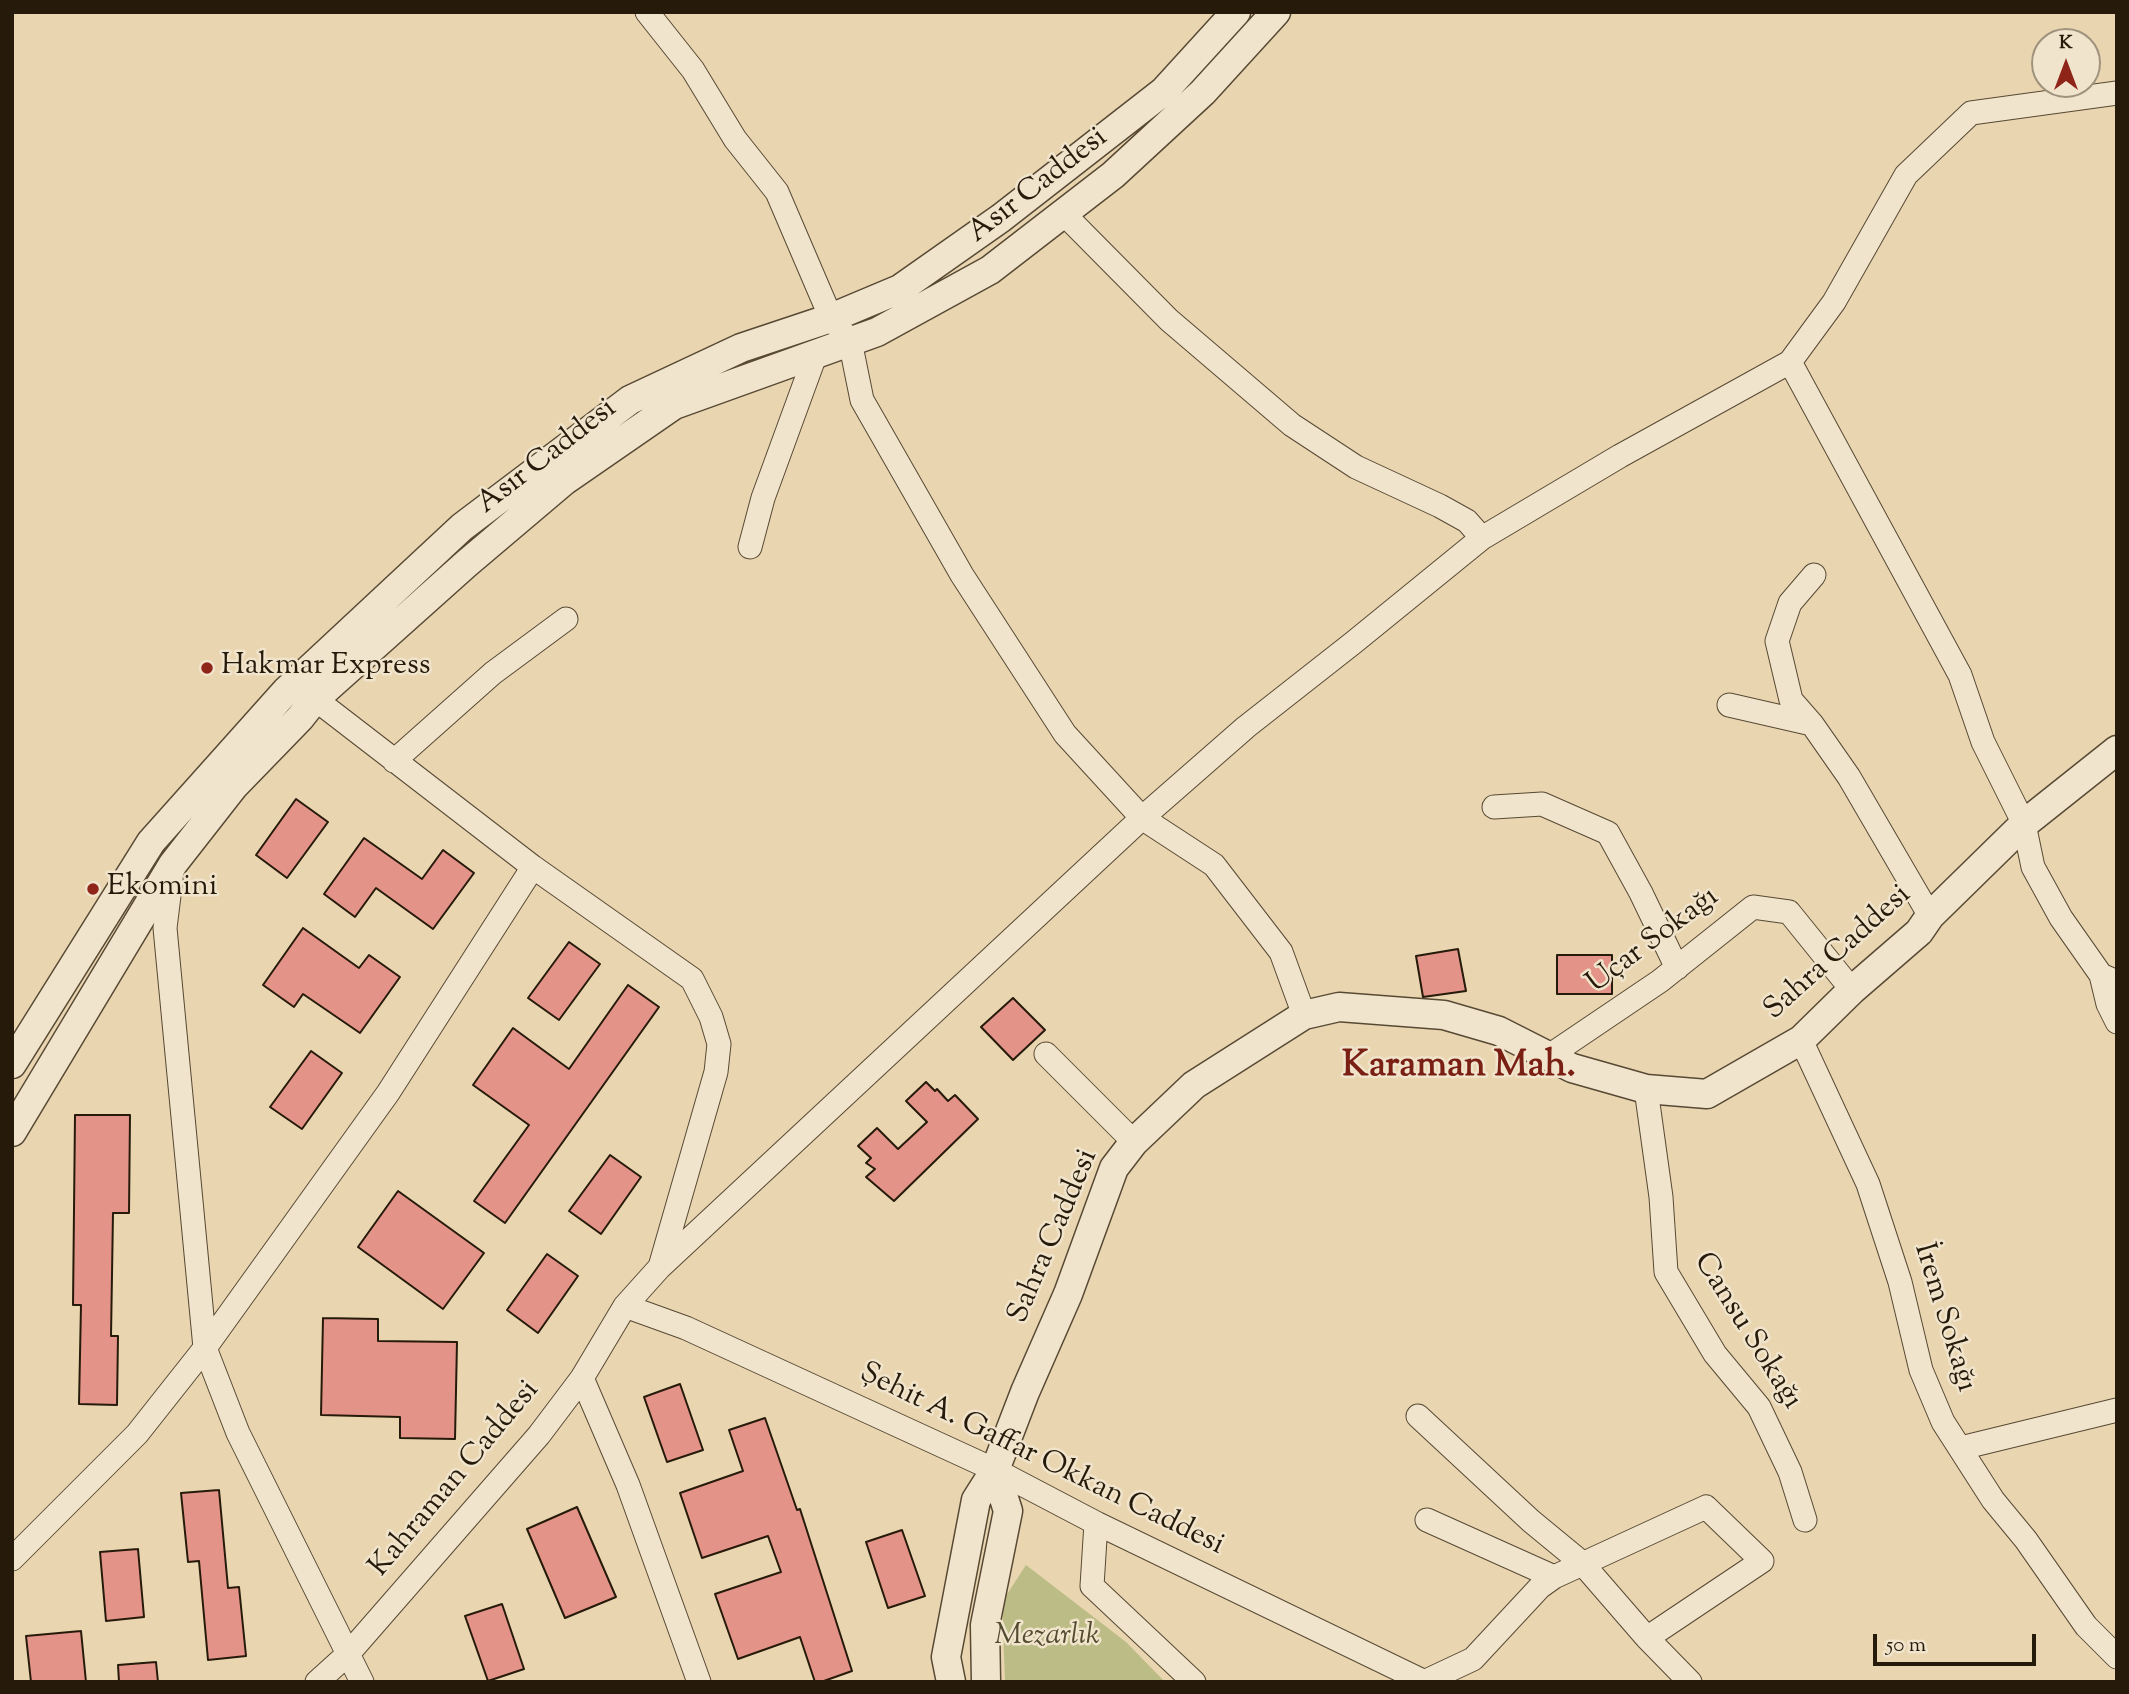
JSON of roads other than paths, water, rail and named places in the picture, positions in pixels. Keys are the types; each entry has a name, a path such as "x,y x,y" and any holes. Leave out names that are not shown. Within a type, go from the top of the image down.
{"street":[{"path":"647,12 693,70 735,139 777,192 831,318 850,341 862,400 962,575 1065,734 1142,818 1214,865 1281,952 1304,1015"},
{"name":"Asır Caddesi","path":"12,1064 151,842 286,691 462,527 630,400 741,348 831,318 901,289 1001,218 1164,91 1236,12"},
{"name":"Asır Caddesi","path":"12,1132 173,864 234,786 315,699 564,481 674,405 877,331 990,270 1113,175 1203,92 1276,12"},
{"path":"2117,93 1971,113 1906,175 1834,302 1790,362 1959,675 1983,742 2024,824 2033,867 2061,918 2109,978 2108,1004 2117,1022"},
{"path":"1064,214 1169,320 1292,425 1356,467 1467,521 1482,538"},
{"path":"750,547 763,498 816,353"},
{"name":"Kahraman Caddesi","path":"317,1682 348,1654 539,1435 582,1378 625,1306 660,1267 1142,818 1246,727 1482,538 1620,456 1790,362"},
{"path":"1814,575 1790,603 1777,641 1791,700 1812,724 1849,777 1930,916"},
{"path":"394,761 493,673 566,619"},
{"path":"315,699 533,867 692,979 719,1044 716,1072 660,1267"},
{"path":"1729,705 1812,724"},
{"name":"Sahra Caddesi","path":"951,1682 946,1657 976,1500 995,1470 1025,1392 1068,1294 1114,1168 1133,1142 1194,1085 1304,1015 1339,1007 1444,1015 1499,1031 1572,1068 1646,1089 1707,1094 1801,1040 1852,990 1919,932 1930,916 2024,824 2117,750"},
{"path":"1494,807 1542,804 1608,833 1677,968"},
{"path":"173,864 164,928 205,1348 238,1433 362,1682"},
{"path":"12,1559 136,1434 205,1348 388,1093 533,867"},
{"name":"Uçar Sokağı","path":"1549,1056 1677,968 1752,907 1789,912 1852,990"},
{"name":"İrem Sokağı","path":"1801,1040 1868,1184 1900,1282 1921,1370 1943,1422 1993,1500 2026,1540 2086,1626 2117,1657"},
{"path":"1046,1054 1133,1142"},
{"name":"Cansu Sokağı","path":"1646,1089 1661,1198 1665,1272 1715,1354 1759,1407 1790,1472 1805,1520"},
{"name":"Şehit A. Gaffar Okkan Caddesi","path":"625,1306 686,1328 995,1470 1096,1523 1425,1682"},
{"path":"582,1378 628,1485 699,1682"},
{"path":"1961,1448 2117,1410"},
{"path":"1418,1416 1531,1521 1582,1563 1647,1638 1690,1682"},
{"path":"986,1682 985,1625 1008,1511 995,1470"},
{"path":"1425,1682 1473,1659 1539,1587 1554,1577 1706,1507 1762,1561 1647,1638"},
{"path":"1427,1520 1554,1577"},
{"path":"1096,1523 1092,1586 1194,1682"}],"place":[{"name":"Hakmar Express","path":"207,668"},
{"name":"Ekomini","path":"93,889"}],"district":[{"name":"Karaman Mah.","path":"1459,1069"}],"park label":[{"name":"Mezarlık","path":"1047,1638"}]}
